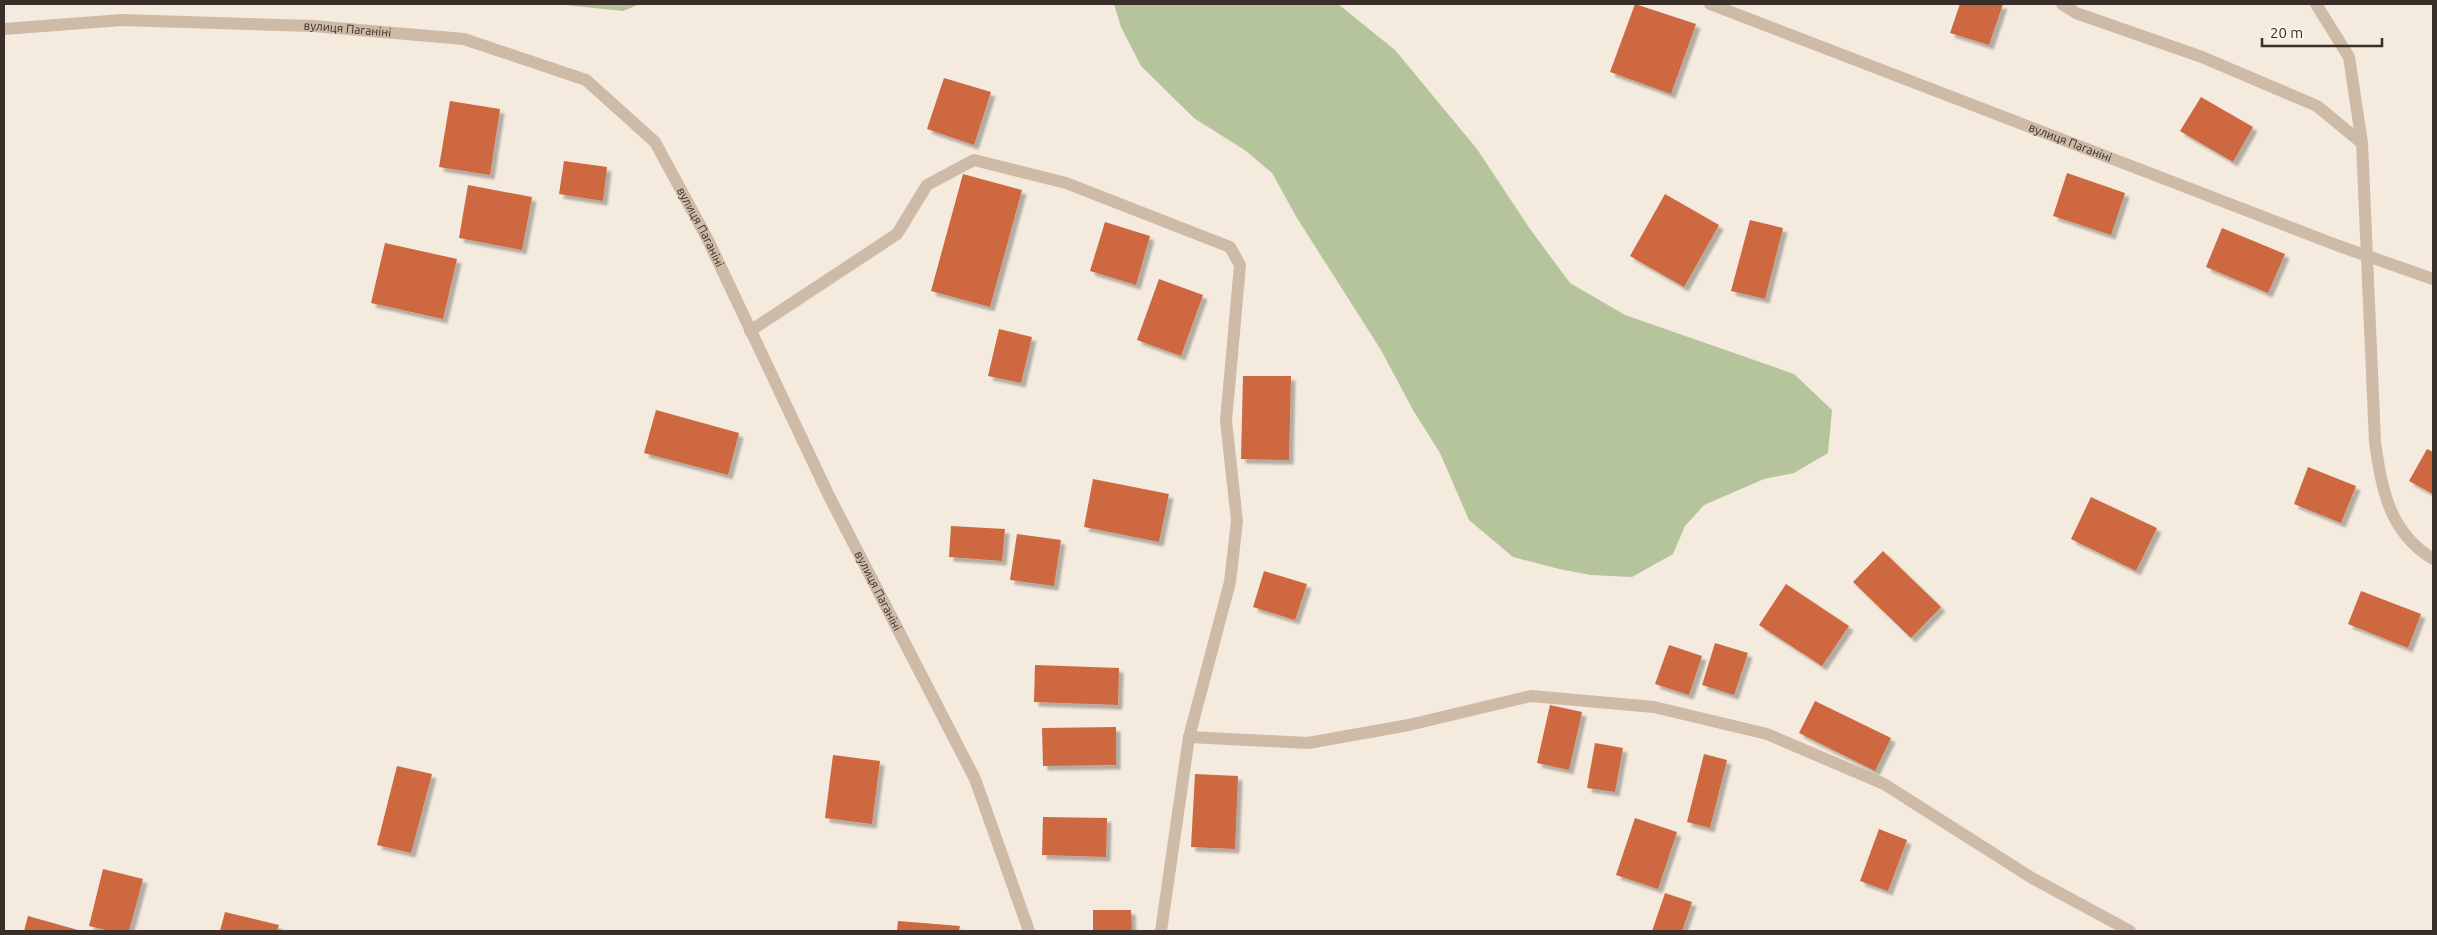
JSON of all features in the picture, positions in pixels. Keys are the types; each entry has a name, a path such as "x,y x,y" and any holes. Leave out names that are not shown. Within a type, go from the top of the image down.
{"street":[{"name":"вулиця Паганіні","path":"1710,4 2366,256 2433,279"},
{"path":"2062,4 2076,13 2202,57 2316,106 2362,142"},
{"path":"2316,4 2349,58 2362,142 2375,442 2381,483 2396,524 2422,552 2433,559"},
{"name":"вулиця Паганіні","path":"4,29 122,20 313,26 454,38 464,39 586,80 655,142 707,238 750,332 830,496 974,779 1029,931"},
{"path":"750,332 898,234 927,185 974,160 1066,183 1230,247 1240,265 1226,420 1237,521 1230,582 1190,737 1161,931"},
{"path":"1190,737 1308,743 1408,725 1531,696 1654,707 1767,734 1884,784 2032,878 2130,931"}],"green space":[{"path":"556,4 640,4 623,11"},
{"path":"1114,4 1338,4 1395,50 1477,149 1530,229 1570,283 1625,315 1794,374 1832,410 1828,453 1794,473 1764,479 1704,505 1685,526 1673,554 1632,577 1591,575 1513,557 1469,520 1440,453 1413,410 1381,350 1297,218 1272,173 1246,151 1194,118 1141,66 1121,27"}],"building":[{"path":"1635,4 1696,24 1671,94 1610,72"},
{"path":"1960,4 2003,4 1989,45 1950,33"},
{"path":"944,78 991,92 974,145 927,129"},
{"path":"2201,97 2253,127 2233,162 2180,131"},
{"path":"450,101 500,109 490,175 439,167"},
{"path":"564,161 607,167 603,201 559,194"},
{"path":"2067,173 2125,193 2111,235 2053,216"},
{"path":"963,174 1022,190 990,307 931,291"},
{"path":"468,185 532,197 522,250 459,238"},
{"path":"1665,194 1719,225 1684,287 1630,256"},
{"path":"1750,220 1783,228 1765,299 1731,291"},
{"path":"1105,222 1150,236 1136,285 1090,271"},
{"path":"2222,228 2285,254 2268,293 2206,267"},
{"path":"385,243 457,259 443,319 371,303"},
{"path":"1159,279 1203,295 1181,356 1137,340"},
{"path":"999,329 1032,337 1021,383 988,376"},
{"path":"1243,376 1291,376 1289,460 1241,459"},
{"path":"656,410 739,433 728,475 644,453"},
{"path":"2427,449 2433,452 2433,494 2409,481"},
{"path":"2308,467 2356,486 2341,523 2294,504"},
{"path":"1093,479 1169,494 1159,542 1084,527"},
{"path":"2091,497 2157,528 2136,571 2071,539"},
{"path":"951,526 1005,529 1002,561 949,557"},
{"path":"1017,534 1061,540 1054,586 1010,580"},
{"path":"1883,551 1941,607 1911,638 1853,582"},
{"path":"1264,571 1307,584 1295,620 1253,607"},
{"path":"1786,584 1849,626 1822,666 1759,625"},
{"path":"2361,591 2421,614 2408,648 2348,624"},
{"path":"1715,643 1748,653 1734,695 1702,685"},
{"path":"1669,645 1702,656 1689,695 1655,684"},
{"path":"1035,665 1119,668 1118,705 1034,702"},
{"path":"1815,701 1891,738 1875,771 1799,733"},
{"path":"1550,705 1582,712 1569,770 1537,763"},
{"path":"1116,727 1116,765 1043,766 1042,728"},
{"path":"1595,743 1623,748 1615,792 1587,788"},
{"path":"1704,754 1727,760 1710,828 1687,822"},
{"path":"833,755 880,761 872,824 825,818"},
{"path":"397,766 432,774 411,853 377,845"},
{"path":"1195,774 1238,776 1235,849 1191,847"},
{"path":"1043,817 1107,818 1106,857 1042,855"},
{"path":"1635,818 1677,832 1658,889 1616,875"},
{"path":"1879,829 1907,840 1888,891 1860,881"},
{"path":"103,869 143,879 129,931 110,931 89,926"},
{"path":"1665,893 1692,902 1682,931 1652,931"},
{"path":"1093,910 1131,910 1132,931 1093,931"},
{"path":"225,912 279,925 277,931 220,931"},
{"path":"28,916 78,930 24,931"},
{"path":"898,921 960,926 959,931 897,931"}]}
